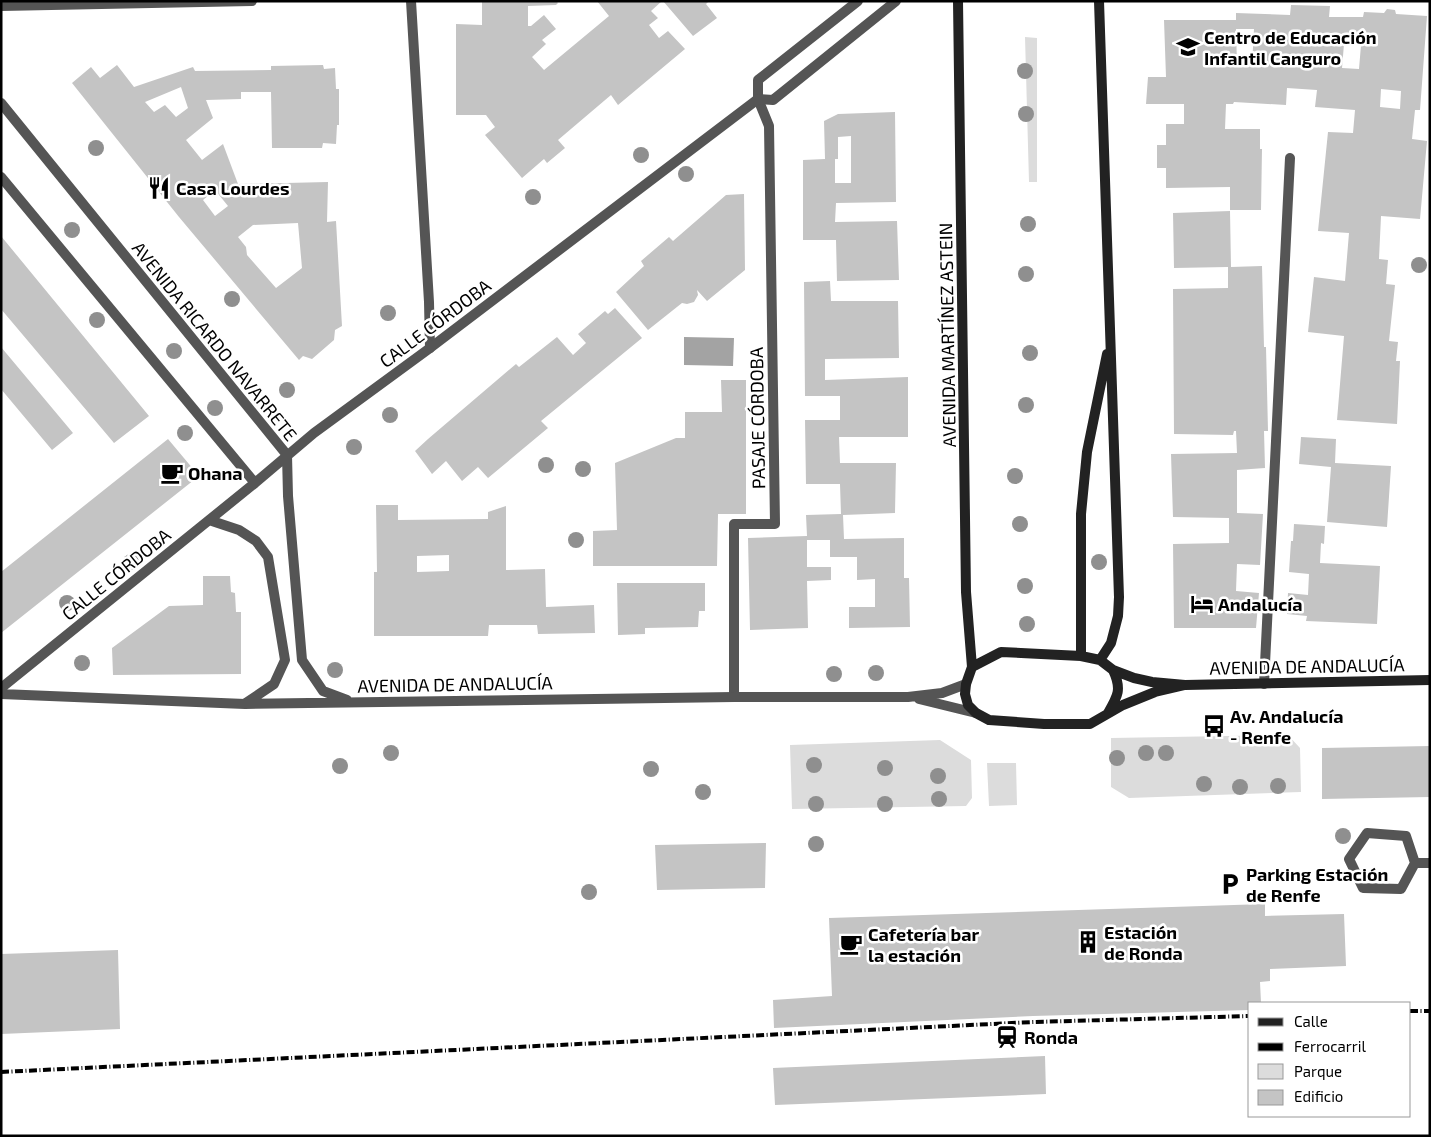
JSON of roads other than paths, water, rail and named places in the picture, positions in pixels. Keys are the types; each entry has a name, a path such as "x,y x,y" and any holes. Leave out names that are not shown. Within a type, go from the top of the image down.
{"main road":[{"name":"AVENIDA MARTÍNEZ ASTEIN","path":"958,1 966,592 972,667"},
{"path":"1099,1 1120,597 1118,616 1111,643 1100,660"},
{"path":"1081,656 1081,514 1087,452 1110,339"},
{"name":"AVENIDA DE ANDALUCÍA","path":"972,667 1001,652 1081,656 1100,660 1113,670 1134,678 1152,682 1185,685 1430,680"},
{"path":"972,667 966,684 965,694 968,705 976,713"},
{"path":"1108,714 1118,697 1118,682 1113,670"},
{"name":"AVENIDA DE ANDALUCÍA","path":"976,713 988,720 1044,724 1090,724 1123,705 1155,692 1185,685"}],"street":[{"path":"1,6 252,1"},
{"path":"411,1 430,348"},
{"path":"758,99 758,80 858,1"},
{"name":"CALLE CÓRDOBA","path":"1,688 314,433 430,348 758,99 773,100 896,1"},
{"name":"PASAJE CÓRDOBA","path":"734,697 734,524 775,524 769,126 758,99"},
{"name":"AVENIDA RICARDO NAVARRETE","path":"1,104 287,455 288,496 302,660 323,691 353,702"},
{"path":"1264,684 1290,158"},
{"path":"1,177 255,483"},
{"path":"209,520 239,530 256,541 268,557 285,660 274,684 245,704"},
{"name":"AVENIDA DE ANDALUCÍA","path":"1,694 245,704 908,696 942,693 966,684"},
{"name":"AVENIDA DE ANDALUCÍA","path":"908,696 976,713"},
{"path":"1367,833 1406,836 1415,863 1400,889 1363,888 1350,858 1367,833"},
{"path":"1415,863 1430,863"}],"railway":[{"path":"1411,1011 1430,1011"},
{"path":"1,1072 1033,1022 1248,1016"}],"place":[{"name":"Centro de Educación Infantil Canguro","path":"1188,47"},
{"name":"Casa Lourdes","path":"159,188"},
{"name":"Ohana","path":"172,473"},
{"name":"Andalucía","path":"1202,604"},
{"name":"Av. Andalucía - Renfe","path":"1214,726"},
{"name":"Parking Estación de Renfe","path":"1230,884"},
{"name":"Estación de Ronda","path":"1088,942"},
{"name":"Cafetería bar la estación","path":"851,944"},
{"name":"Ronda","path":"1007,1037"}]}
